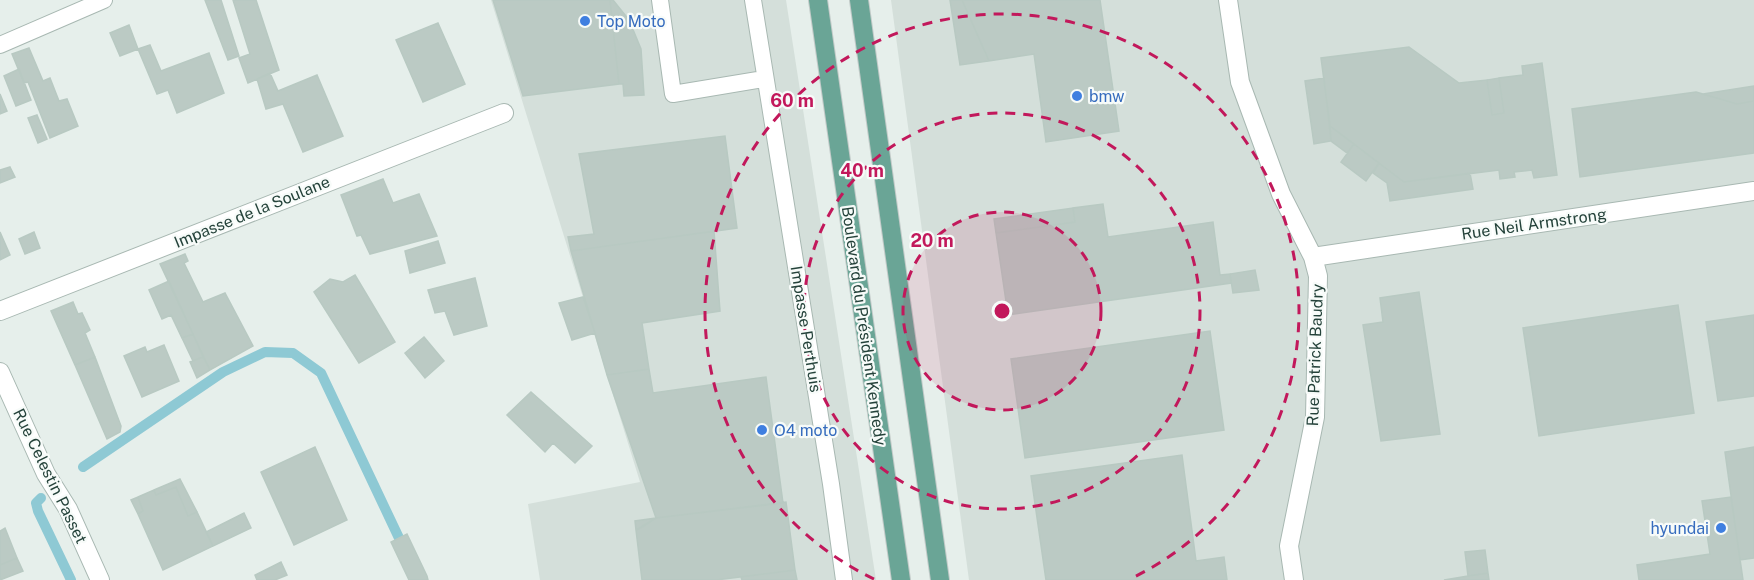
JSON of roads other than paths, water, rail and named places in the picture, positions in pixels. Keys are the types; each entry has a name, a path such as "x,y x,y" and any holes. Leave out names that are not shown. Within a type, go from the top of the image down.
{"main road":[{"name":"Boulevard du Président Kennedy","path":"818,0 901,580"},
{"path":"859,0 940,580"}],"street":[{"name":"Rue Patrick Baudry","path":"1228,0 1240,82 1281,194 1313,257 1318,276 1315,417 1289,546 1294,580"},
{"name":"Impasse de la Soulane","path":"0,311 504,113"},
{"name":"Rue Neil Armstrong","path":"1313,257 1754,191"},
{"name":"Rue Celestin Passet","path":"0,372 45,474 68,509 100,580"}],"lane":[{"path":"0,45 104,0"},
{"path":"660,0 673,94 764,79"},
{"name":"Impasse Perthuis","path":"753,0 831,484 844,580"}],"waterway":[{"path":"83,467 223,372 265,352 293,353 321,373 399,538"},
{"path":"41,498 36,503 38,511 71,580"}],"place":[{"name":"Top Moto","path":"585,21"},
{"name":"bmw","path":"1077,96"},
{"name":"O4 moto","path":"762,430"},
{"name":"hyundai","path":"1721,528"}]}
